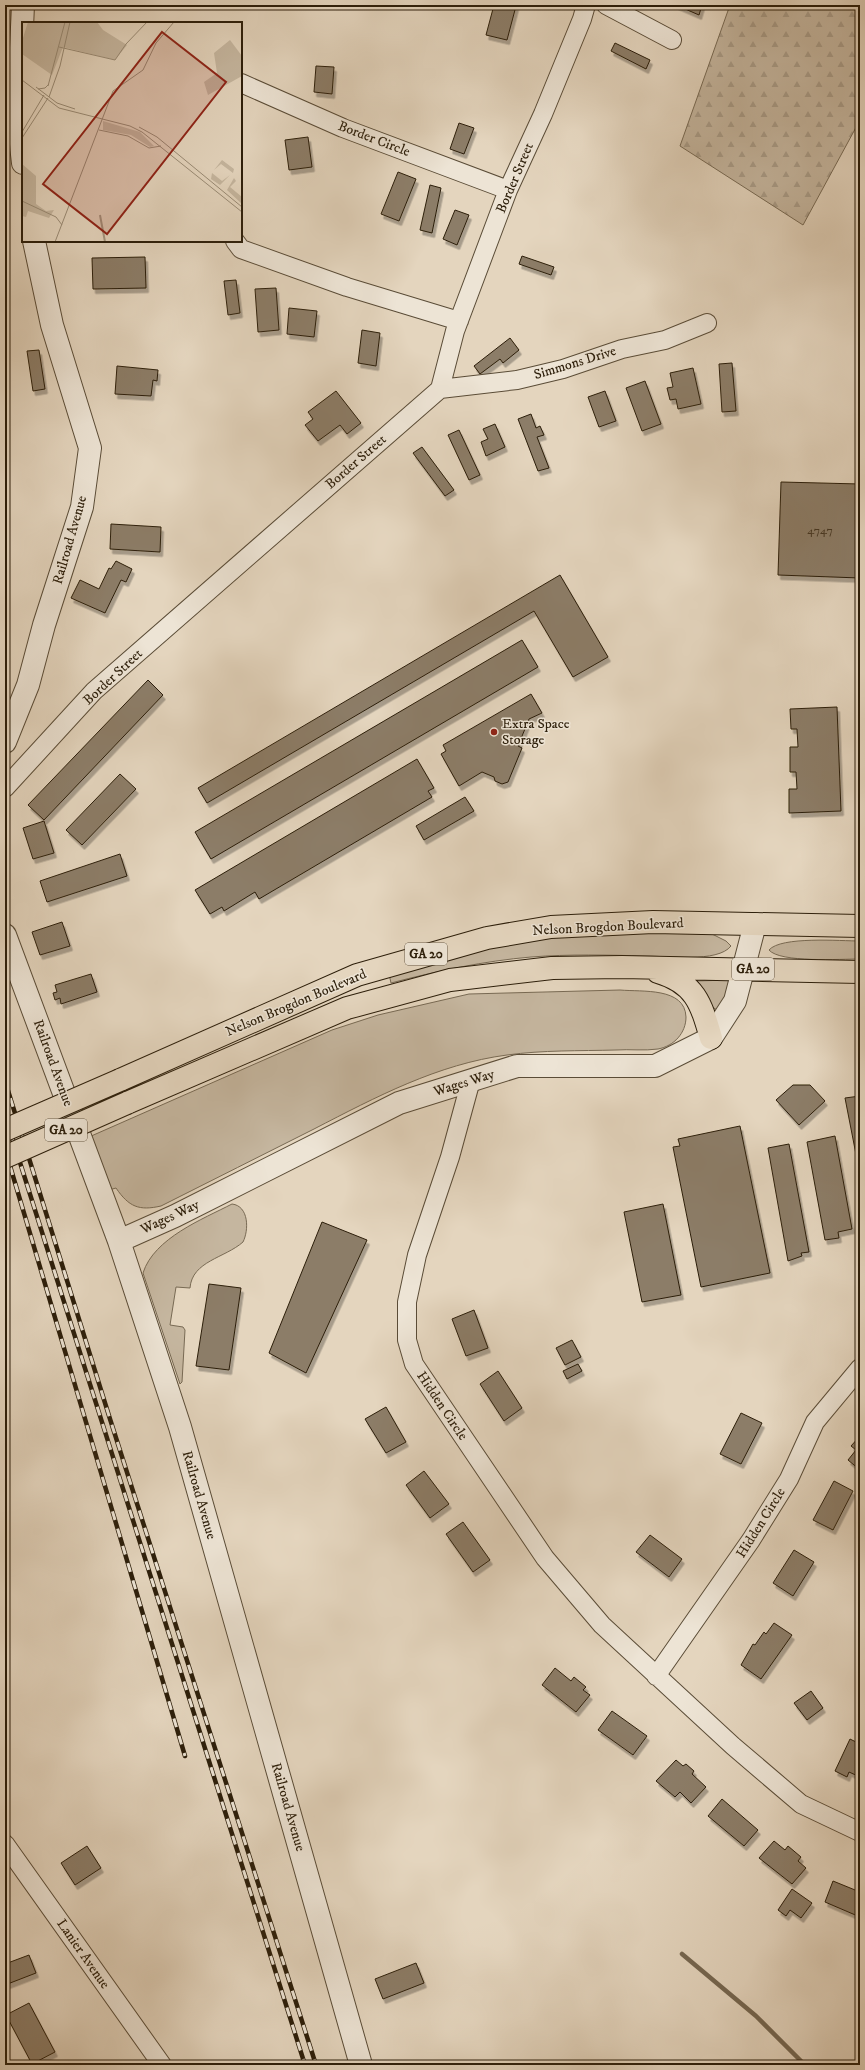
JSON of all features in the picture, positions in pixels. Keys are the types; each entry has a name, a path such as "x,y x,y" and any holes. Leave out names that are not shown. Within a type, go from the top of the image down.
{"highway":[{"name":"Nelson Brogdon Boulevard","path":"5,1130 357,975 487,938 551,927 653,922 860,926"},
{"name":"Nelson Brogdon Boulevard","path":"5,1157 347,1008 450,980 552,968 743,969 860,972"},
{"path":"646,968 674,976 688,986 699,1001 711,1038"}],"street":[{"path":"22,22 23,5"},
{"name":"Border Street","path":"5,788 94,691 440,388 459,321 508,190 571,46 586,5"},
{"path":"606,5 672,40"},
{"path":"22,29 20,139 22,155"},
{"name":"Border Circle","path":"242,83 343,128 508,190"},
{"name":"Railroad Avenue","path":"5,742 28,685 44,625 82,507 90,448 52,325 34,242"},
{"path":"236,242 241,249 340,285 459,321"},
{"name":"Simmons Drive","path":"440,388 517,380 563,369 622,349 665,340 707,323"},
{"path":"711,1038 735,1001 755,924"},
{"name":"Railroad Avenue","path":"5,936 118,1241 180,1427 361,2065"},
{"name":"Wages Way","path":"118,1241 175,1216 399,1103 517,1066 655,1066 711,1038"},
{"name":"Hidden Circle","path":"471,1080 450,1157 417,1255 407,1302 407,1340 414,1364 545,1558 602,1625 733,1746 801,1804 860,1832"},
{"name":"Hidden Circle","path":"656,1676 752,1540 789,1479 815,1422 860,1368"},
{"name":"Lanier Avenue","path":"5,1844 162,2065"}],"green space":[{"path":"730,5 860,5 860,120 803,225 680,146"},
{"path":"595,932 710,933 726,941 731,946 715,955 704,957 574,955 513,959 461,967 391,983 389,974 426,963 529,939"},
{"path":"798,941 860,941 860,959 798,959 775,954 769,950 776,946"},
{"path":"730,980 721,1012 712,1007 695,981"},
{"path":"620,990 661,993 678,1000 684,1007 686,1017 684,1028 678,1038 669,1045 658,1049 534,1052 481,1059 456,1066 408,1083 384,1094 161,1206 141,1208 125,1200 116,1188 109,1190 89,1137 332,1030 378,1015 469,994"},
{"path":"232,1204 242,1209 245,1214 247,1225 243,1242 203,1266 192,1279 190,1288 176,1287 170,1325 183,1327 185,1330 182,1382 180,1384 143,1273 157,1250 168,1240 194,1223"}],"building":[{"path":"494,5 516,6 507,40 486,35"},
{"path":"676,5 702,5 699,15"},
{"path":"615,43 650,60 646,69 611,51"},
{"path":"316,66 334,67 332,94 314,92"},
{"path":"459,123 474,128 464,154 450,149"},
{"path":"308,137 312,167 289,170 285,140"},
{"path":"398,172 416,179 399,221 381,214"},
{"path":"430,185 441,188 432,233 420,230"},
{"path":"455,210 469,215 457,245 443,239"},
{"path":"522,256 554,267 551,275 519,264"},
{"path":"145,257 146,288 93,289 92,258"},
{"path":"236,280 240,313 228,315 224,281"},
{"path":"276,288 279,330 258,332 255,289"},
{"path":"289,308 317,311 314,337 287,334"},
{"path":"362,330 380,333 376,366 358,363"},
{"path":"510,338 519,350 503,363 500,359 480,374 474,366"},
{"path":"39,350 45,389 33,391 27,351"},
{"path":"732,363 736,411 722,412 719,364"},
{"path":"117,366 158,370 157,381 153,380 151,396 115,394"},
{"path":"693,368 701,404 678,409 676,399 670,400 667,388 673,387 670,373"},
{"path":"645,381 661,424 642,431 626,388"},
{"path":"336,391 361,423 347,434 340,425 318,441 305,425 313,419 308,412"},
{"path":"605,391 616,421 599,427 588,397"},
{"path":"531,414 536,428 540,426 544,435 537,437 549,468 538,471 518,419"},
{"path":"495,424 505,447 486,456 481,442 488,439 483,429"},
{"path":"459,430 480,475 469,480 448,435"},
{"path":"422,447 454,490 445,496 413,453"},
{"path":"781,482 860,484 860,578 778,575"},
{"path":"111,524 161,527 160,552 110,549"},
{"path":"116,561 132,569 126,582 121,580 105,613 71,598 80,580 99,589 109,568 111,569"},
{"path":"560,575 608,657 573,677 534,611 207,803 198,788"},
{"path":"522,640 538,667 211,859 195,832"},
{"path":"148,680 163,695 44,820 28,805"},
{"name":"Extra Space Storage","path":"531,694 542,713 529,719 518,746 522,748 508,782 502,784 495,781 494,777 482,772 459,786 441,754 446,751 443,745"},
{"path":"837,707 841,811 789,813 789,789 797,789 796,772 790,772 790,747 798,747 797,729 791,729 790,709"},
{"path":"417,759 434,788 428,791 432,797 259,899 255,892 224,911 222,907 210,914 195,890"},
{"path":"120,774 136,789 82,845 66,830"},
{"path":"465,797 474,811 424,840 416,826"},
{"path":"44,821 54,853 33,859 23,828"},
{"path":"120,854 127,876 47,902 40,881"},
{"path":"62,922 70,946 40,955 32,932"},
{"path":"91,974 97,992 61,1004 60,998 55,1000 53,993 57,992 55,985"},
{"path":"793,1085 810,1085 825,1101 799,1125 776,1100"},
{"path":"860,1096 860,1175 845,1098"},
{"path":"740,1126 770,1273 701,1287 673,1147 680,1146 678,1139"},
{"path":"835,1136 852,1229 838,1232 839,1238 825,1240 807,1142"},
{"path":"789,1144 809,1252 801,1253 802,1256 788,1261 768,1148"},
{"path":"663,1204 681,1295 642,1302 624,1212"},
{"path":"322,1222 367,1240 306,1373 269,1353"},
{"path":"209,1284 241,1288 229,1370 196,1366"},
{"path":"474,1310 488,1348 466,1356 452,1319"},
{"path":"572,1340 581,1357 565,1365 556,1348"},
{"path":"578,1364 582,1371 567,1379 563,1371"},
{"path":"498,1371 522,1408 504,1421 480,1384"},
{"path":"386,1407 406,1442 386,1453 365,1419"},
{"path":"741,1413 762,1423 741,1464 720,1454"},
{"path":"860,1436 860,1470 848,1460 856,1450 851,1446"},
{"path":"424,1471 449,1504 430,1518 406,1485"},
{"path":"834,1481 853,1491 833,1530 813,1520"},
{"path":"463,1522 490,1560 473,1572 446,1534"},
{"path":"650,1535 682,1559 669,1577 636,1552"},
{"path":"794,1550 814,1562 793,1596 773,1583"},
{"path":"774,1623 792,1635 761,1679 741,1665 753,1644 755,1645 764,1632 766,1634"},
{"path":"555,1668 571,1681 574,1677 586,1687 583,1690 590,1695 576,1712 542,1685"},
{"path":"811,1691 823,1708 807,1720 794,1703"},
{"path":"612,1711 647,1736 633,1755 598,1730"},
{"path":"850,1739 860,1744 860,1777 849,1772 847,1777 835,1771"},
{"path":"676,1760 683,1766 686,1764 694,1771 692,1774 706,1787 691,1803 680,1792 675,1797 656,1781"},
{"path":"722,1799 758,1830 744,1846 708,1816"},
{"path":"774,1841 785,1850 788,1846 801,1857 798,1861 806,1868 792,1884 759,1858"},
{"path":"87,1846 101,1868 75,1885 61,1863"},
{"path":"833,1881 860,1892 860,1917 825,1902"},
{"path":"792,1889 812,1903 801,1918 790,1910 786,1916 778,1910"},
{"path":"29,1955 36,1973 5,1985 5,1964"},
{"path":"416,1963 424,1983 383,1999 375,1979"},
{"path":"29,2003 55,2052 32,2064 6,2015"}],"waterway":[{"path":"682,1954 756,2016 805,2065"}],"railway":[{"path":"5,1081 110,1419 316,2065"},
{"path":"5,1115 305,2065"},
{"path":"5,1149 185,1756"}],"place":[{"name":"Extra Space Storage","path":"494,732"}]}
